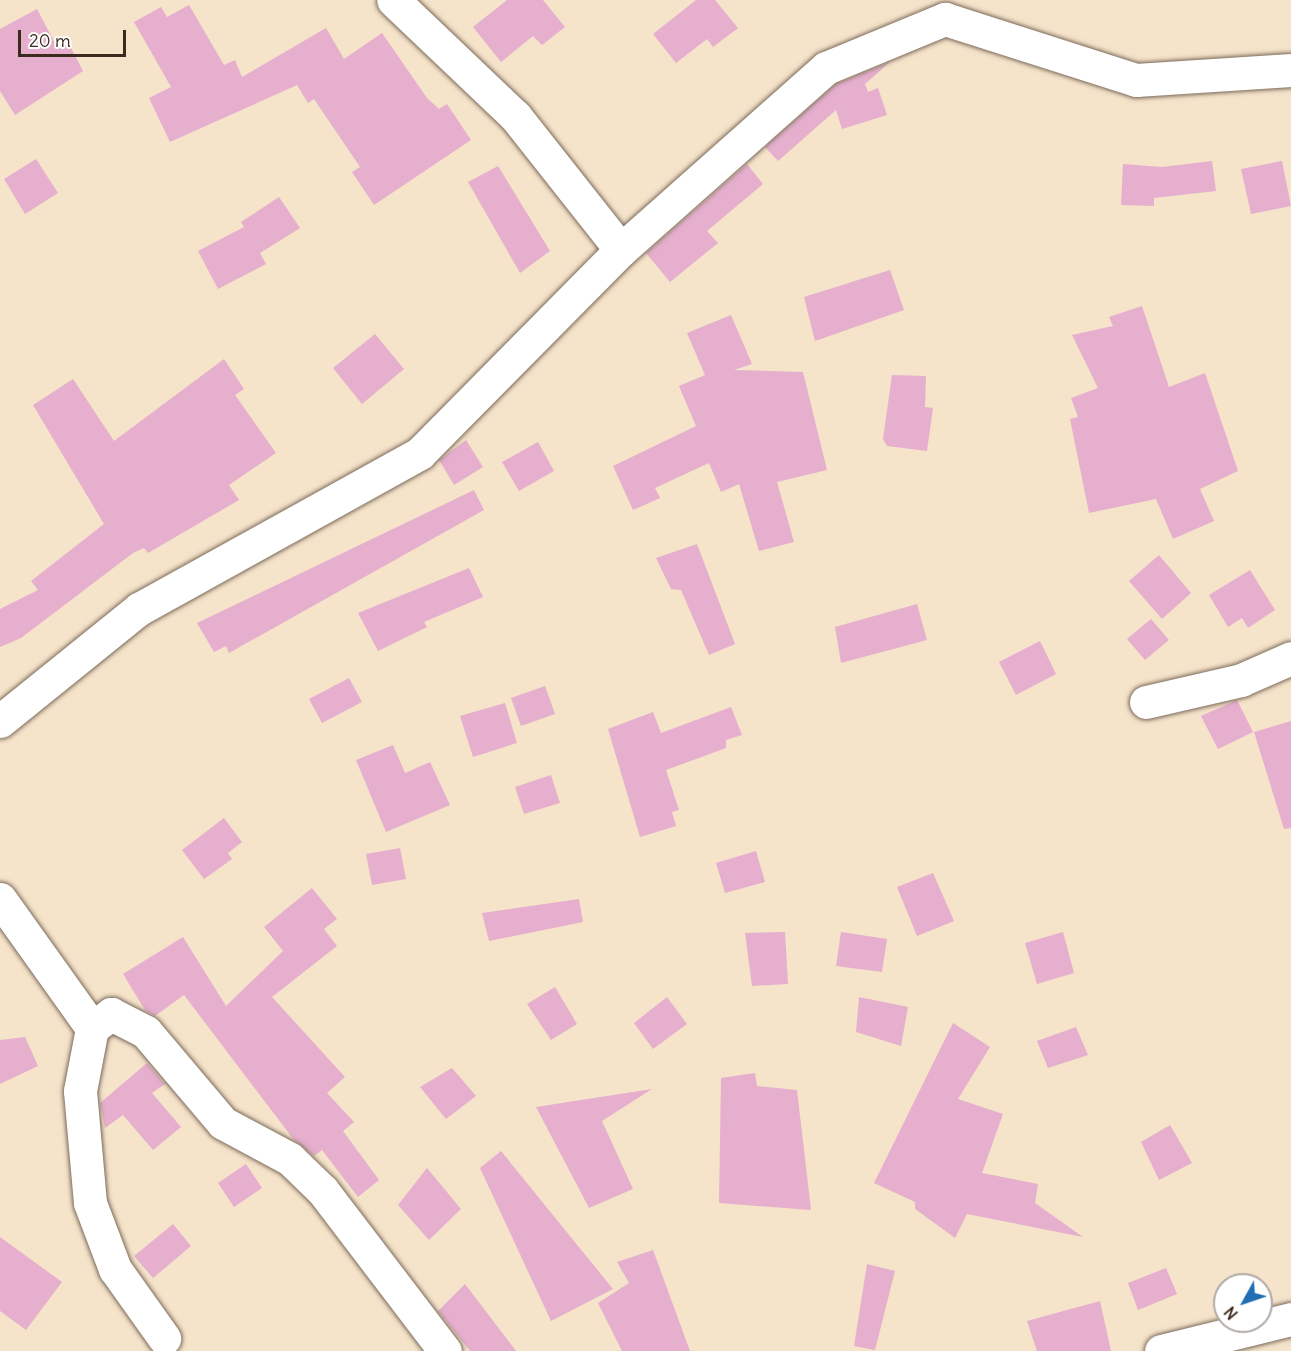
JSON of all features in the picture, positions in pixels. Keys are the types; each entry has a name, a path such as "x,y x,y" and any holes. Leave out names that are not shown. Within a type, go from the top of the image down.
{"street":[{"path":"393,0 514,116 621,250"},
{"path":"0,721 140,609 420,453 502,376 621,250 826,68 945,19 1136,80 1291,70"},
{"path":"1146,702 1240,680 1291,658"},
{"path":"0,899 92,1028"},
{"path":"164,1338 115,1269 90,1203 80,1091 92,1028 111,1014 146,1032 223,1123 290,1159 358,1233 445,1351"},
{"path":"1161,1351 1291,1319"}],"building":[{"path":"507,0 543,0 565,27 542,45 533,36 501,62 473,27"},
{"path":"696,0 715,0 738,28 713,47 707,39 676,63 653,34"},
{"path":"189,5 224,65 235,60 242,77 326,28 344,59 382,33 427,98 439,109 447,104 471,140 374,205 352,172 360,167 314,99 308,103 297,85 170,142 149,98 171,87 134,22 161,7 167,17"},
{"path":"37,9 58,49 69,44 83,71 15,115 0,91 0,29"},
{"path":"890,62 865,84 868,92 878,88 887,115 842,129 836,110 778,161 765,147 836,84"},
{"path":"36,159 58,193 25,214 4,179"},
{"path":"1212,161 1216,191 1154,198 1154,206 1121,205 1123,164 1162,167"},
{"path":"1282,161 1291,206 1251,214 1241,169"},
{"path":"747,164 763,184 707,231 718,243 670,282 646,253"},
{"path":"498,166 550,251 520,273 468,182"},
{"path":"279,197 300,228 260,253 266,264 218,289 198,251 244,227 241,222"},
{"path":"890,270 904,310 815,341 804,297"},
{"path":"1142,306 1169,387 1205,373 1238,471 1200,489 1214,521 1173,539 1156,499 1089,513 1070,419 1078,417 1071,398 1098,388 1072,335 1113,326 1109,317"},
{"path":"731,315 752,364 734,370 803,372 827,470 777,482 794,542 759,551 739,484 721,492 709,463 655,488 660,498 633,510 613,466 696,426 679,386 705,375 687,333"},
{"path":"375,334 404,369 362,404 333,368"},
{"path":"224,359 244,389 235,395 276,453 229,485 239,500 148,553 144,548 133,553 21,638 0,647 0,609 38,590 31,581 104,524 33,405 73,379 114,441"},
{"path":"892,375 926,376 925,407 933,408 927,451 887,446 883,439"},
{"path":"466,440 483,467 454,485 439,460"},
{"path":"538,442 554,471 519,491 502,462"},
{"path":"474,490 484,510 229,653 226,646 214,652 197,623"},
{"path":"697,544 735,644 709,655 681,590 671,589 656,558"},
{"path":"1159,555 1191,593 1162,619 1129,581"},
{"path":"469,568 483,597 424,622 427,627 378,651 358,613"},
{"path":"1250,570 1275,610 1248,628 1242,618 1228,627 1209,595"},
{"path":"917,604 927,640 841,663 835,627"},
{"path":"1151,619 1169,640 1145,660 1127,639"},
{"path":"1040,641 1056,674 1016,695 999,662"},
{"path":"349,678 362,702 322,723 309,699"},
{"path":"545,686 555,714 521,726 511,698"},
{"path":"1237,700 1253,732 1218,749 1201,716"},
{"path":"505,703 517,743 473,757 460,716"},
{"path":"731,707 742,735 726,740 726,748 666,770 679,810 672,812 676,826 640,837 608,729 653,712 661,733"},
{"path":"1291,721 1291,828 1284,829 1254,732"},
{"path":"393,745 405,773 430,762 450,805 386,832 356,760"},
{"path":"551,775 560,803 524,814 515,787"},
{"path":"224,818 242,842 228,853 232,859 204,879 182,850"},
{"path":"400,848 406,879 372,885 366,854"},
{"path":"756,851 765,882 725,893 716,863"},
{"path":"933,873 954,921 917,936 897,887"},
{"path":"312,888 337,919 324,929 337,946 272,997 345,1077 327,1093 354,1122 343,1131 379,1180 358,1197 322,1150 314,1156 294,1140 184,995 155,1016 145,1010 123,974 183,937 226,1006 283,951 264,927"},
{"path":"579,899 583,922 489,941 482,913"},
{"path":"785,932 788,984 752,986 745,933"},
{"path":"841,932 887,939 882,972 836,966"},
{"path":"1063,932 1074,973 1037,984 1025,943"},
{"path":"555,987 577,1024 551,1040 527,1004"},
{"path":"667,997 687,1024 653,1049 634,1023"},
{"path":"859,997 908,1007 901,1046 856,1032"},
{"path":"953,1023 990,1047 958,1099 1003,1114 982,1173 1038,1184 1035,1203 1083,1237 967,1214 955,1238 915,1209 915,1202 874,1183"},
{"path":"1076,1027 1088,1055 1048,1068 1037,1041"},
{"path":"25,1037 38,1066 0,1084 0,1040"},
{"path":"147,1063 165,1084 152,1093 181,1127 153,1150 123,1115 105,1128 100,1103"},
{"path":"452,1068 476,1096 446,1119 420,1087"},
{"path":"755,1073 757,1086 797,1090 811,1210 719,1203 721,1078"},
{"path":"652,1089 602,1121 633,1189 589,1208 536,1107"},
{"path":"1170,1125 1192,1163 1159,1180 1141,1142"},
{"path":"501,1151 613,1289 551,1321 480,1168"},
{"path":"246,1164 262,1188 234,1207 218,1183"},
{"path":"427,1168 461,1209 429,1240 398,1205"},
{"path":"173,1224 191,1246 153,1278 134,1256"},
{"path":"0,1237 62,1282 26,1330 0,1311"},
{"path":"653,1250 690,1351 622,1351 598,1303 629,1283 617,1262"},
{"path":"867,1264 895,1271 875,1350 854,1346"},
{"path":"1166,1268 1177,1294 1138,1310 1128,1283"},
{"path":"465,1284 516,1351 470,1351 438,1311"},
{"path":"1100,1301 1111,1351 1037,1351 1027,1321"}]}
